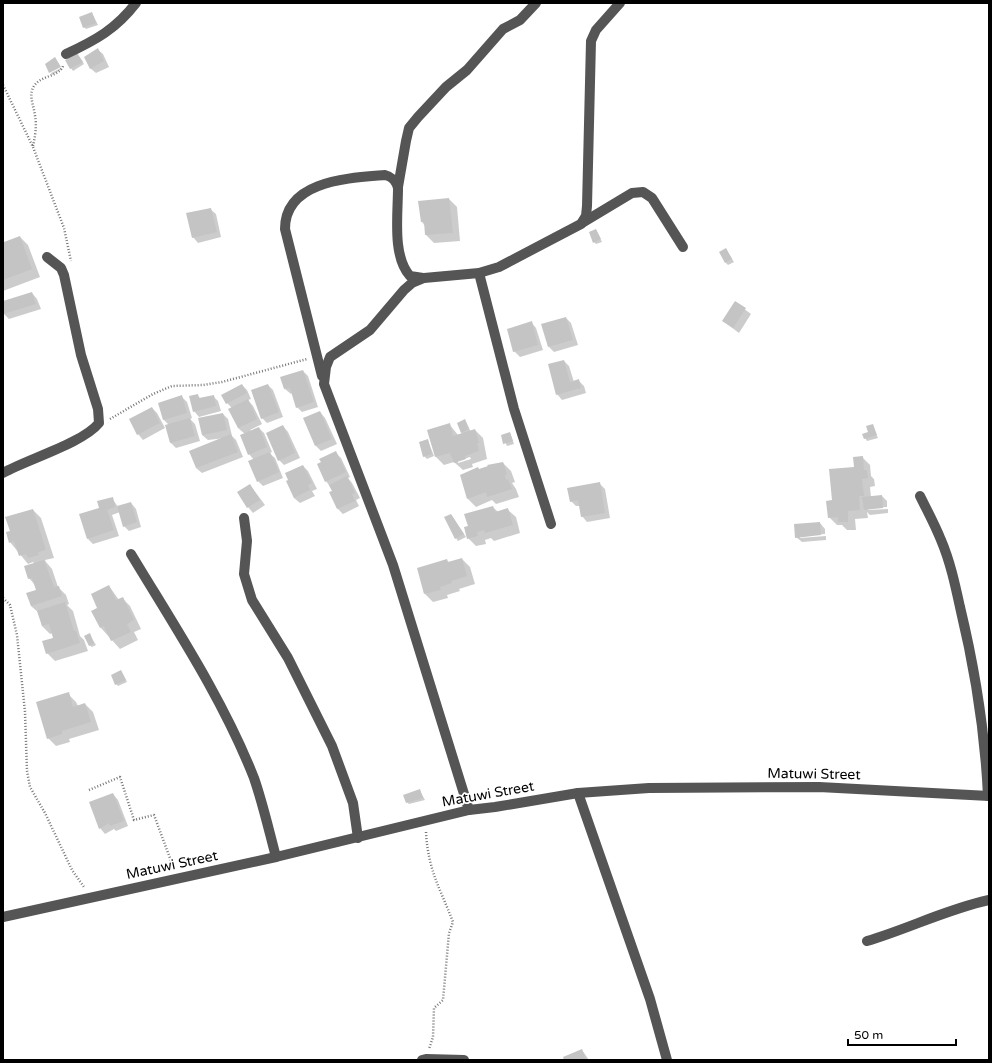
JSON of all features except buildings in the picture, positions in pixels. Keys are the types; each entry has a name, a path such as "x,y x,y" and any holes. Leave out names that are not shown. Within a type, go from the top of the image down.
{"street":[{"path":"66,54 92,42 112,29 136,3"},
{"path":"536,3 520,20 503,29 466,70 446,87 418,117 410,128 406,141 398,188 398,250 401,261 410,276 424,278 479,273 499,267 580,224 632,193 643,192 652,198 683,247"},
{"path":"580,224 586,216 587,206 591,40 596,30 620,3"},
{"path":"398,188 396,181 385,175 332,180 311,190 294,204 288,212 285,220 285,229 324,384 393,565 469,810"},
{"path":"3,473 20,463 89,433 99,423 98,409 81,355 66,280 61,268 48,257"},
{"path":"479,273 514,409 551,524"},
{"path":"324,384 326,367 330,357 336,351 367,333 404,290 412,283 424,278"},
{"path":"920,496 941,539 949,560 966,631 978,694 986,754 988,796"},
{"path":"244,518 247,540 244,574 252,600 288,658 332,746 353,803 358,838"},
{"path":"132,554 202,672 226,719 254,778 276,857"},
{"name":"Matuwi Street","path":"3,917 92,896 276,857 469,810 495,808 578,793 650,788 812,787 988,796"},
{"path":"578,793 650,999 667,1060"},
{"path":"867,941 972,904 989,900"},
{"path":"424,1059 464,1060"}],"path":[{"path":"33,147 36,124 32,91 34,85 40,79 62,69 64,65 63,57 66,54"},
{"path":"3,85 33,147 64,228 72,265"},
{"path":"94,429 153,394 172,386 203,385 222,382 317,356"},
{"path":"3,598 10,605 18,642 25,712 27,771 30,788 45,813 72,870 92,896"},
{"path":"89,790 120,776 134,820 154,815 177,878"},
{"path":"424,1059 433,1037 434,1008 443,1000 449,933 453,922 435,881 427,854 426,820"}]}
